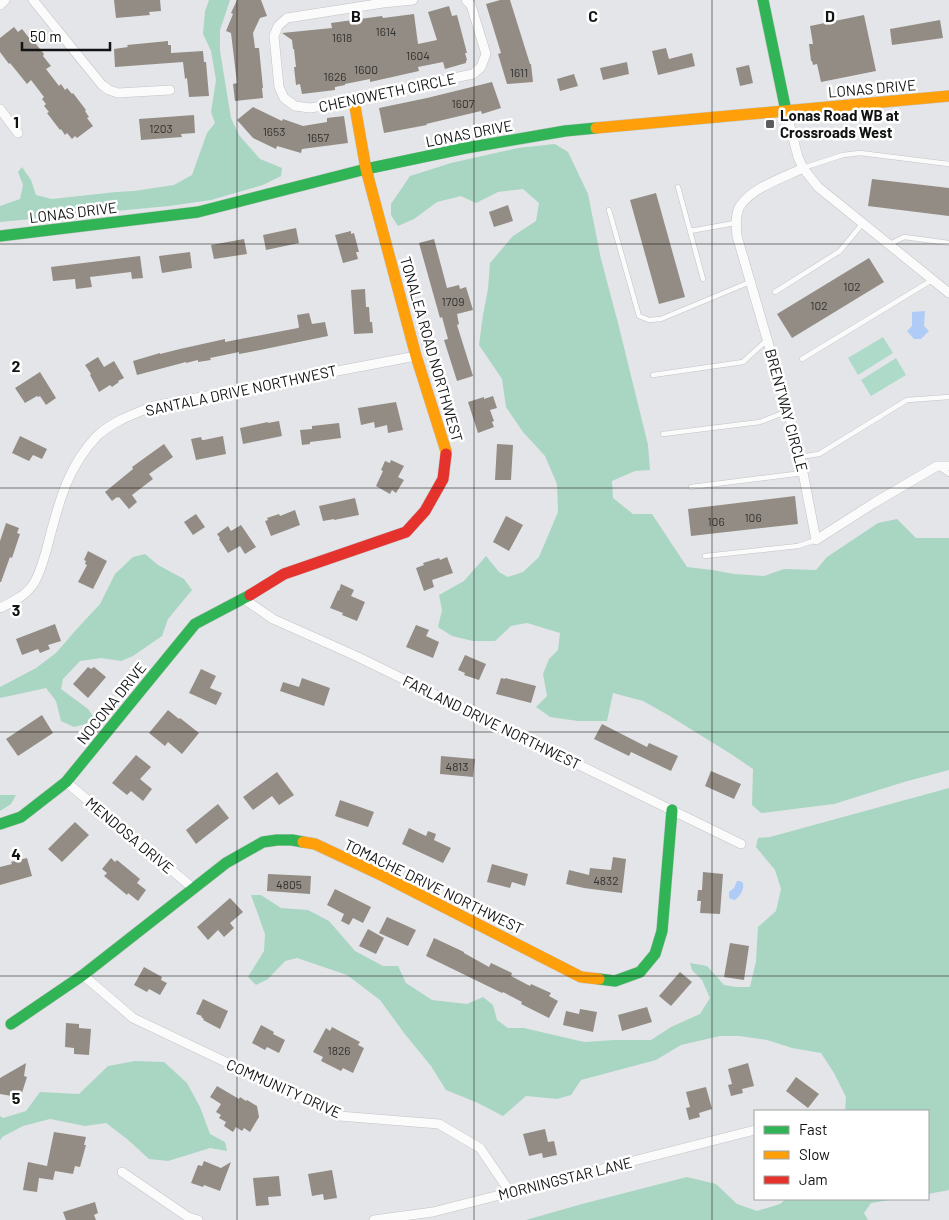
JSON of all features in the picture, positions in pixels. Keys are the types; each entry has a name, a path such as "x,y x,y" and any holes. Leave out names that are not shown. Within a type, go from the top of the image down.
{"street":[{"path":"0,5 5,0"},
{"path":"33,0 102,85 109,90 118,93 170,90"},
{"name":"CHENOWETH CIRCLE","path":"413,0 287,18 278,26 274,36 278,87 284,98 295,106 310,108 354,101 472,74 481,67 486,54 471,5 466,0"},
{"path":"763,0 786,111 798,157 803,168 818,187 949,293"},
{"name":"LONAS DRIVE","path":"0,236 198,212 366,169 466,148 565,131 949,96"},
{"name":"TONALEA ROAD NORTHWEST","path":"244,599 284,574 406,532 425,510 443,479 446,452 416,356 366,169 354,101"},
{"path":"0,108 18,133"},
{"path":"736,223 739,207 751,194 803,168"},
{"name":"BRENTWAY CIRCLE","path":"736,223 737,236 800,457 816,540"},
{"name":"SANTALA DRIVE NORTHWEST","path":"0,608 19,599 34,584 44,558 68,478 82,454 97,436 116,422 154,406 416,356"},
{"path":"816,540 937,466 949,466"},
{"name":"NOCONA DRIVE","path":"0,824 22,817 66,782 195,624 244,599"},
{"name":"FARLAND DRIVE NORTHWEST","path":"244,599 273,619 356,656 741,844"},
{"name":"MENDOSA DRIVE","path":"66,782 193,888"},
{"name":"TOMACHE DRIVE NORTHWEST","path":"11,1024 83,975 226,863 263,842 292,840 315,844 379,874 580,976 615,981 640,972 655,954 662,931 672,810"},
{"name":"COMMUNITY DRIVE","path":"83,975 133,1018 339,1116 439,1124 480,1148 510,1192"},
{"name":"MORNINGSTAR LANE","path":"374,1220 432,1212 754,1130"},
{"path":"122,1172 188,1217 198,1220"}],"lane":[{"path":"803,168 843,155 860,153 949,164"},
{"path":"678,187 703,279"},
{"path":"609,210 639,316 649,320 662,319 750,282"},
{"path":"775,292 840,251 863,222"},
{"path":"690,231 736,223"},
{"path":"889,244 904,237 949,243"},
{"path":"802,359 932,280"},
{"path":"653,375 743,362 768,340"},
{"path":"800,457 819,454 907,400 949,397"},
{"path":"663,434 760,422 788,411"},
{"path":"937,466 949,474"},
{"path":"691,487 804,473"},
{"path":"705,556 798,546 816,540"}],"green space":[{"path":"209,0 230,0 220,30 220,51 231,118 239,135 260,159 282,168 281,176 263,185 211,200 169,206 0,222 0,206 20,199 23,185 18,172 22,167 31,180 36,195 52,199 174,185 192,175 207,133 215,123 211,112 216,80 211,51 203,34 205,11"},
{"path":"555,144 568,152 588,194 601,259 648,445 650,470 635,471 612,481 613,498 633,514 652,514 687,567 734,574 764,576 784,569 816,570 827,557 878,523 897,519 916,538 949,538 949,770 834,804 761,813 752,805 753,769 643,701 613,693 607,721 578,721 550,717 536,707 547,696 543,674 549,659 558,650 560,633 527,623 511,626 495,641 473,641 452,636 438,627 442,610 439,595 464,581 486,556 499,572 508,577 523,572 539,557 558,512 557,484 545,456 523,432 506,407 502,379 479,345 490,263 513,236 536,221 539,203 523,189 498,192 476,203 461,196 437,202 414,219 398,226 391,215 391,204 410,176 451,163 518,148"},
{"path":"883,337 893,353 858,375 848,358"},
{"path":"896,358 906,375 871,396 861,380"},
{"path":"145,554 158,565 184,579 192,590 168,619 162,636 133,656 121,661 101,658 80,661 63,679 61,689 88,709 94,718 86,724 74,727 61,721 56,701 46,688 0,698 0,687 36,668 56,653 100,604 115,574 133,557"},
{"path":"949,788 949,1190 929,1194 929,1110 845,1110 846,1097 821,1053 792,1048 767,1040 739,1036 720,1036 681,1045 656,1060 581,1080 571,1095 557,1099 526,1096 503,1116 446,1090 431,1066 380,1000 347,975 297,958 285,961 268,979 256,985 248,977 264,951 265,934 251,895 261,895 281,908 308,910 329,921 355,951 383,966 398,966 406,983 432,1000 467,1004 483,997 493,1005 497,1020 508,1028 524,1028 584,1042 651,1040 671,1027 700,1014 710,998 702,980 692,970 690,963 707,966 724,985 750,987 756,961 758,927 776,911 781,889 775,870 756,847 758,838 770,837"},
{"path":"0,795 16,795 11,804 0,811"},
{"path":"135,1061 164,1062 187,1083 200,1107 210,1134 225,1142 227,1151 210,1148 168,1161 149,1159 106,1123 85,1126 50,1119 23,1126 2,1137 0,1141 0,1116 3,1118 26,1111 40,1092 79,1094 108,1066"},
{"path":"687,1177 716,1184 737,1204 757,1211 780,1204 785,1200 890,1200 871,1203 864,1213 868,1220 526,1220"}],"water":[{"path":"925,311 924,326 929,331 921,339 914,339 907,331 912,326 912,312"},
{"path":"737,881 743,883 742,890 735,900 730,899 729,892 734,888"}],"building":[{"path":"114,0 160,0 161,11 149,12 150,15 116,18"},
{"path":"237,0 261,0 267,16 260,18 253,33 255,48 259,48 263,98 235,101 233,84 237,83 231,33 226,31"},
{"path":"500,0 510,0 531,64 533,82 507,84 498,54 501,53 486,4"},
{"path":"449,6 452,16 457,15 467,53 465,53 466,63 445,69 443,62 418,67 419,71 370,82 370,79 345,84 335,87 335,90 302,94 300,84 296,85 294,67 296,67 292,40 282,33 332,28 331,23 414,14 418,44 437,40 428,12"},
{"path":"864,15 876,71 821,82 817,64 813,65 811,61 809,44 813,44 810,26"},
{"path":"940,20 943,38 892,45 890,29"},
{"path":"14,27 18,32 22,29 31,38 51,66 46,69 59,86 61,84 65,90 67,88 73,93 86,110 89,117 87,118 93,126 77,138 75,136 72,139 67,133 65,135 60,130 47,113 49,112 44,106 46,104 42,99 44,97 31,80 27,84 0,52 0,38"},
{"path":"168,41 168,45 171,45 171,53 203,51 204,62 206,62 209,96 189,97 183,62 115,67 114,49 128,47 127,45"},
{"path":"666,48 669,59 692,53 695,66 658,75 652,51"},
{"path":"627,62 629,74 603,80 600,68"},
{"path":"749,65 753,83 740,86 736,68"},
{"path":"574,74 578,86 560,91 557,79"},
{"path":"492,82 501,108 482,114 481,111 427,125 384,133 379,108"},
{"path":"253,107 282,121 283,119 303,126 327,122 327,118 344,116 348,143 302,149 301,153 277,146 276,149 253,138 237,120"},
{"path":"194,115 195,133 181,134 182,137 141,140 139,119"},
{"path":"872,179 949,188 949,216 868,206"},
{"path":"656,193 685,297 659,304 630,200"},
{"path":"508,205 513,221 494,227 489,212"},
{"path":"296,228 299,243 266,250 263,235"},
{"path":"351,231 351,234 354,233 359,252 356,252 358,259 343,263 335,235"},
{"path":"244,239 247,254 214,259 211,245"},
{"path":"434,239 447,288 459,285 460,289 466,287 473,310 457,314 459,324 457,325 473,376 457,381 444,340 448,339 442,317 440,318 419,243"},
{"path":"190,252 192,268 162,273 159,256"},
{"path":"140,256 143,278 132,279 131,272 90,277 92,287 76,289 75,279 53,281 51,267"},
{"path":"869,258 884,282 792,338 777,314"},
{"path":"365,289 366,307 369,307 373,333 354,334 351,290"},
{"path":"309,313 312,324 325,322 328,336 210,358 211,360 186,362 137,375 133,361 160,353 225,339 225,342 298,328 297,315"},
{"path":"98,357 104,367 114,361 124,378 112,387 110,385 99,392 85,365"},
{"path":"40,372 56,398 46,405 40,396 25,403 15,388"},
{"path":"493,396 497,408 490,410 494,427 478,433 468,402"},
{"path":"396,402 403,430 388,433 387,425 375,428 374,422 361,425 358,408"},
{"path":"279,421 282,436 243,444 240,428"},
{"path":"339,423 341,438 310,442 310,444 302,445 300,430 312,429 312,426"},
{"path":"20,436 47,449 42,459 33,455 29,461 12,453"},
{"path":"223,436 226,454 196,460 191,439 201,437 204,440"},
{"path":"164,444 173,457 149,474 153,479 132,495 137,502 129,509 119,497 112,501 105,492 133,469 132,467"},
{"path":"497,444 513,445 511,480 495,480"},
{"path":"391,460 404,466 398,477 404,480 396,493 392,490 390,494 376,486 383,471 381,470 385,461 390,463"},
{"path":"795,496 798,524 691,536 688,509"},
{"path":"355,498 359,515 323,521 319,506"},
{"path":"295,510 300,525 271,536 265,521 268,520 267,518 279,514 280,516"},
{"path":"196,514 205,527 193,535 184,522"},
{"path":"506,516 523,525 509,551 493,542"},
{"path":"6,523 19,528 17,533 20,534 12,558 10,557 0,582 0,541"},
{"path":"241,525 256,547 245,554 240,546 228,553 217,534 228,526 231,531"},
{"path":"88,551 107,561 93,589 78,582 87,565 84,560"},
{"path":"447,557 453,573 432,580 434,587 424,591 416,568 424,565 423,563"},
{"path":"341,584 354,590 351,596 365,602 357,621 330,608"},
{"path":"55,624 61,641 48,645 50,649 40,653 38,649 22,655 16,639"},
{"path":"416,625 429,630 426,636 439,642 433,658 406,647"},
{"path":"465,655 486,664 479,680 464,675 465,673 458,670"},
{"path":"88,667 91,669 94,667 106,677 88,698 73,684"},
{"path":"201,669 216,676 210,688 222,693 216,705 189,693"},
{"path":"302,678 330,688 324,706 280,691 283,682 299,687"},
{"path":"501,678 536,686 531,703 496,694"},
{"path":"168,710 199,733 182,754 168,742 165,746 149,733"},
{"path":"42,715 53,733 18,756 6,739"},
{"path":"602,724 647,747 649,743 678,756 671,771 631,752 629,756 594,739"},
{"path":"136,755 151,767 140,779 152,789 143,801 131,791 127,795 112,783"},
{"path":"441,756 475,759 473,777 440,774"},
{"path":"711,771 741,784 734,799 705,786"},
{"path":"277,772 294,795 279,805 272,796 253,810 243,797"},
{"path":"340,800 374,812 368,827 335,816"},
{"path":"218,804 229,818 196,844 186,830"},
{"path":"75,822 89,835 62,862 48,849"},
{"path":"409,828 426,836 428,831 436,834 434,840 451,848 443,863 402,844"},
{"path":"613,857 626,859 622,893 566,884 569,870 589,875 590,868 611,870"},
{"path":"27,858 32,876 0,885 0,867"},
{"path":"111,858 115,862 117,860 140,879 137,883 146,890 138,901 128,893 127,895 104,876 107,873 102,869"},
{"path":"492,864 528,874 525,886 512,882 510,888 487,882"},
{"path":"703,872 723,874 720,914 700,913 701,901 697,901 698,890 702,890"},
{"path":"268,874 311,876 310,894 267,891"},
{"path":"335,889 371,907 363,923 353,918 349,925 341,921 344,914 327,905"},
{"path":"230,898 243,912 230,923 234,928 224,937 218,930 208,940 197,927"},
{"path":"387,917 416,930 408,946 379,933"},
{"path":"368,929 384,938 376,954 359,946"},
{"path":"434,938 464,952 489,967 491,963 512,973 511,976 530,986 531,984 551,993 549,996 558,1001 549,1018 521,1004 522,1002 503,992 426,956"},
{"path":"730,943 749,946 744,980 724,977"},
{"path":"144,967 162,977 161,980 167,983 160,995 149,989 147,992 134,985"},
{"path":"680,972 692,982 671,1006 659,996"},
{"path":"203,999 228,1011 220,1029 196,1014"},
{"path":"647,1007 652,1022 622,1031 618,1015"},
{"path":"580,1009 597,1012 593,1032 563,1025 566,1011 579,1014"},
{"path":"66,1023 79,1024 79,1028 91,1029 89,1055 74,1054 74,1048 65,1047"},
{"path":"261,1025 285,1040 279,1053 267,1047 265,1050 252,1043"},
{"path":"332,1027 360,1042 358,1045 364,1048 353,1073 343,1068 341,1071 321,1061 323,1057 313,1052 326,1028 330,1031"},
{"path":"26,1063 24,1076 27,1077 20,1099 13,1100 12,1096 0,1094 0,1078"},
{"path":"748,1063 754,1086 742,1089 743,1093 731,1096 728,1085 732,1084 728,1069"},
{"path":"796,1077 819,1094 808,1108 786,1091"},
{"path":"217,1086 239,1099 240,1097 257,1106 259,1117 250,1132 244,1128 242,1131 236,1127 233,1132 224,1126 226,1122 219,1118 221,1115 216,1112 221,1104 210,1097"},
{"path":"706,1087 712,1109 699,1113 700,1117 689,1120 686,1108 690,1107 686,1092"},
{"path":"545,1129 548,1142 554,1141 557,1155 543,1158 542,1153 529,1156 523,1134"},
{"path":"54,1132 86,1137 84,1145 86,1145 80,1167 75,1166 73,1174 55,1171 53,1180 39,1178 37,1192 23,1190 28,1162 47,1166"},
{"path":"204,1161 221,1168 231,1162 220,1191 204,1185 203,1187 191,1183 198,1165 202,1166"},
{"path":"332,1170 337,1198 324,1200 323,1194 312,1196 308,1174"},
{"path":"279,1176 281,1196 268,1197 269,1205 256,1206 253,1178"},
{"path":"95,1202 98,1213 94,1215 96,1220 66,1220 63,1212"}],"traffic: fast":[{"path":"763,0 786,111"},
{"path":"0,236 198,212 366,169 466,148 565,131 596,128"},
{"path":"0,824 21,817 66,782 195,624 250,595"},
{"path":"599,979 615,981 640,972 655,954 662,931 672,810"},
{"path":"11,1024 83,975 226,863 263,842 277,840 303,842"}],"traffic: slow":[{"path":"596,128 949,96"},
{"path":"354,101 366,169 416,356 446,454"},
{"path":"303,842 315,844 379,874 581,977 599,979"}],"traffic: jam":[{"path":"250,595 284,574 406,532 425,511 443,479 446,454"}],"place":[{"name":"Lonas Road WB at Crossroads West","path":"770,124"}]}
